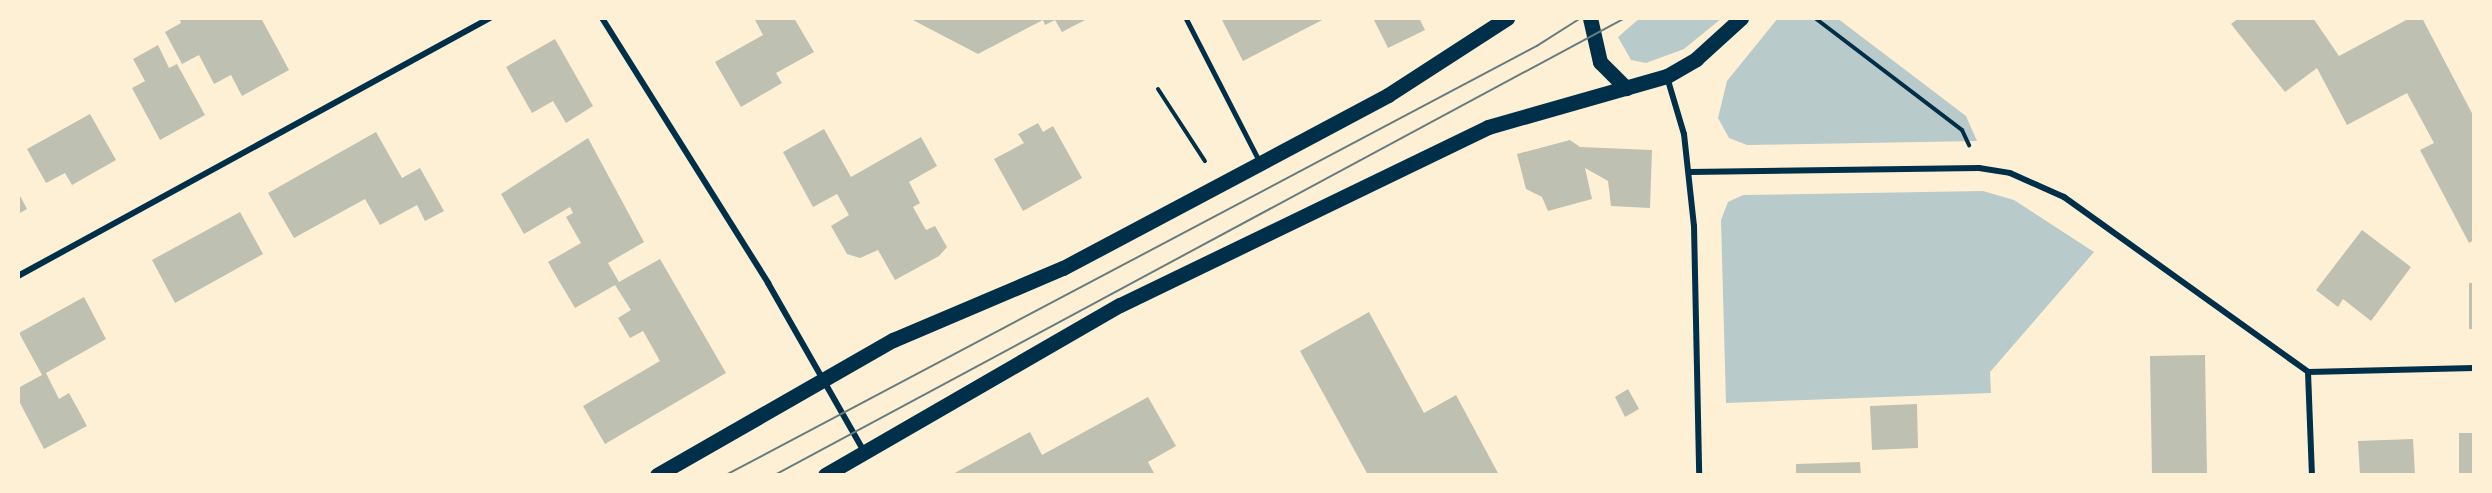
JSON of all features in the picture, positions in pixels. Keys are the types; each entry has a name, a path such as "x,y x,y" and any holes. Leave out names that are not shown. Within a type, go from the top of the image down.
{"main road":[{"path":"657,475 907,333 1063,268 1397,90 1507,18"},
{"path":"1590,18 1600,62 1626,88"},
{"path":"825,475 1120,305 1468,137 1532,111 1667,76 1696,59 1741,18"}],"street":[{"path":"18,276 490,18"},
{"path":"602,18 825,381 864,451"},
{"path":"1667,76 1689,172 1699,475"},
{"path":"1689,172 1979,168 2010,173 2064,197 2308,372 2474,368"},
{"path":"2308,372 2312,475"}],"lane":[{"path":"1186,18 1261,163"}],"path":[{"path":"1815,18 1962,130 1979,168"},
{"path":"1158,89 1197,146"}],"shaded area":[{"path":"1640,18 1722,18 1684,49 1646,63 1631,60 1618,37"},
{"path":"1778,18 1837,18 1966,116 1977,141 1747,145 1729,138 1718,118 1727,81"},
{"path":"1983,191 2014,200 2094,252 1990,372 1991,393 1726,403 1721,220 1728,202 1743,195"}],"building":[{"path":"179,18 261,18 289,70 242,96 231,75 214,84 199,55 182,64 165,32 181,23"},
{"path":"754,18 794,18 814,52 776,73 782,83 741,107 715,62 763,35"},
{"path":"909,18 1089,18 1062,32 1055,20 1045,25 1043,20 978,54"},
{"path":"1221,18 1326,18 1243,61"},
{"path":"1373,18 1419,18 1425,30 1388,48"},
{"path":"2239,18 2313,18 2339,56 2410,18 2422,18 2474,117 2474,240 2469,243 2420,150 2434,143 2407,93 2347,125 2317,68 2285,92 2231,24"},
{"path":"555,39 593,106 566,123 553,101 532,113 506,67"},
{"path":"158,45 169,68 177,64 205,115 160,140 132,88 145,81 133,59"},
{"path":"90,114 116,160 72,185 65,173 46,183 27,149"},
{"path":"1038,123 1043,132 1053,126 1082,178 1023,211 994,159 1024,143 1018,134"},
{"path":"824,129 851,177 921,137 937,166 909,182 920,203 913,207 926,230 935,226 947,247 939,256 895,280 878,250 860,258 847,254 831,226 849,215 837,194 813,207 783,152"},
{"path":"376,132 402,178 420,168 444,211 425,221 417,205 380,225 365,199 294,238 268,193"},
{"path":"588,138 644,242 608,263 619,282 660,259 726,373 605,444 583,406 660,361 643,331 630,338 618,318 631,310 615,285 575,308 556,276 548,262 581,243 566,217 573,213 570,207 524,234 501,194"},
{"path":"1570,140 1580,147 1652,150 1650,208 1611,206 1608,181 1585,168 1592,199 1548,211 1542,197 1526,189 1517,154"},
{"path":"18,192 27,209 18,214"},
{"path":"240,212 263,254 175,303 152,260"},
{"path":"2362,230 2411,267 2371,321 2343,299 2338,307 2316,290"},
{"path":"2469,283 2474,283 2474,329 2469,329"},
{"path":"84,297 106,339 46,373 59,399 69,393 87,426 44,449 18,399 18,388 42,375 19,333"},
{"path":"1369,312 1424,413 1456,395 1499,475 1368,475 1300,351"},
{"path":"2205,355 2207,475 2152,475 2150,356"},
{"path":"1628,389 1639,409 1625,417 1615,397"},
{"path":"1148,397 1176,446 1148,462 1155,475 951,475 1030,432 1042,455"},
{"path":"1917,404 1918,448 1872,450 1870,406"},
{"path":"2459,433 2474,433 2474,475 2459,475"},
{"path":"2413,439 2415,475 2360,475 2358,441"},
{"path":"1860,462 1861,475 1796,475 1796,464"}],"tram line":[{"path":"726,475 1537,46 1581,18"},
{"path":"775,475 1625,18"}]}
